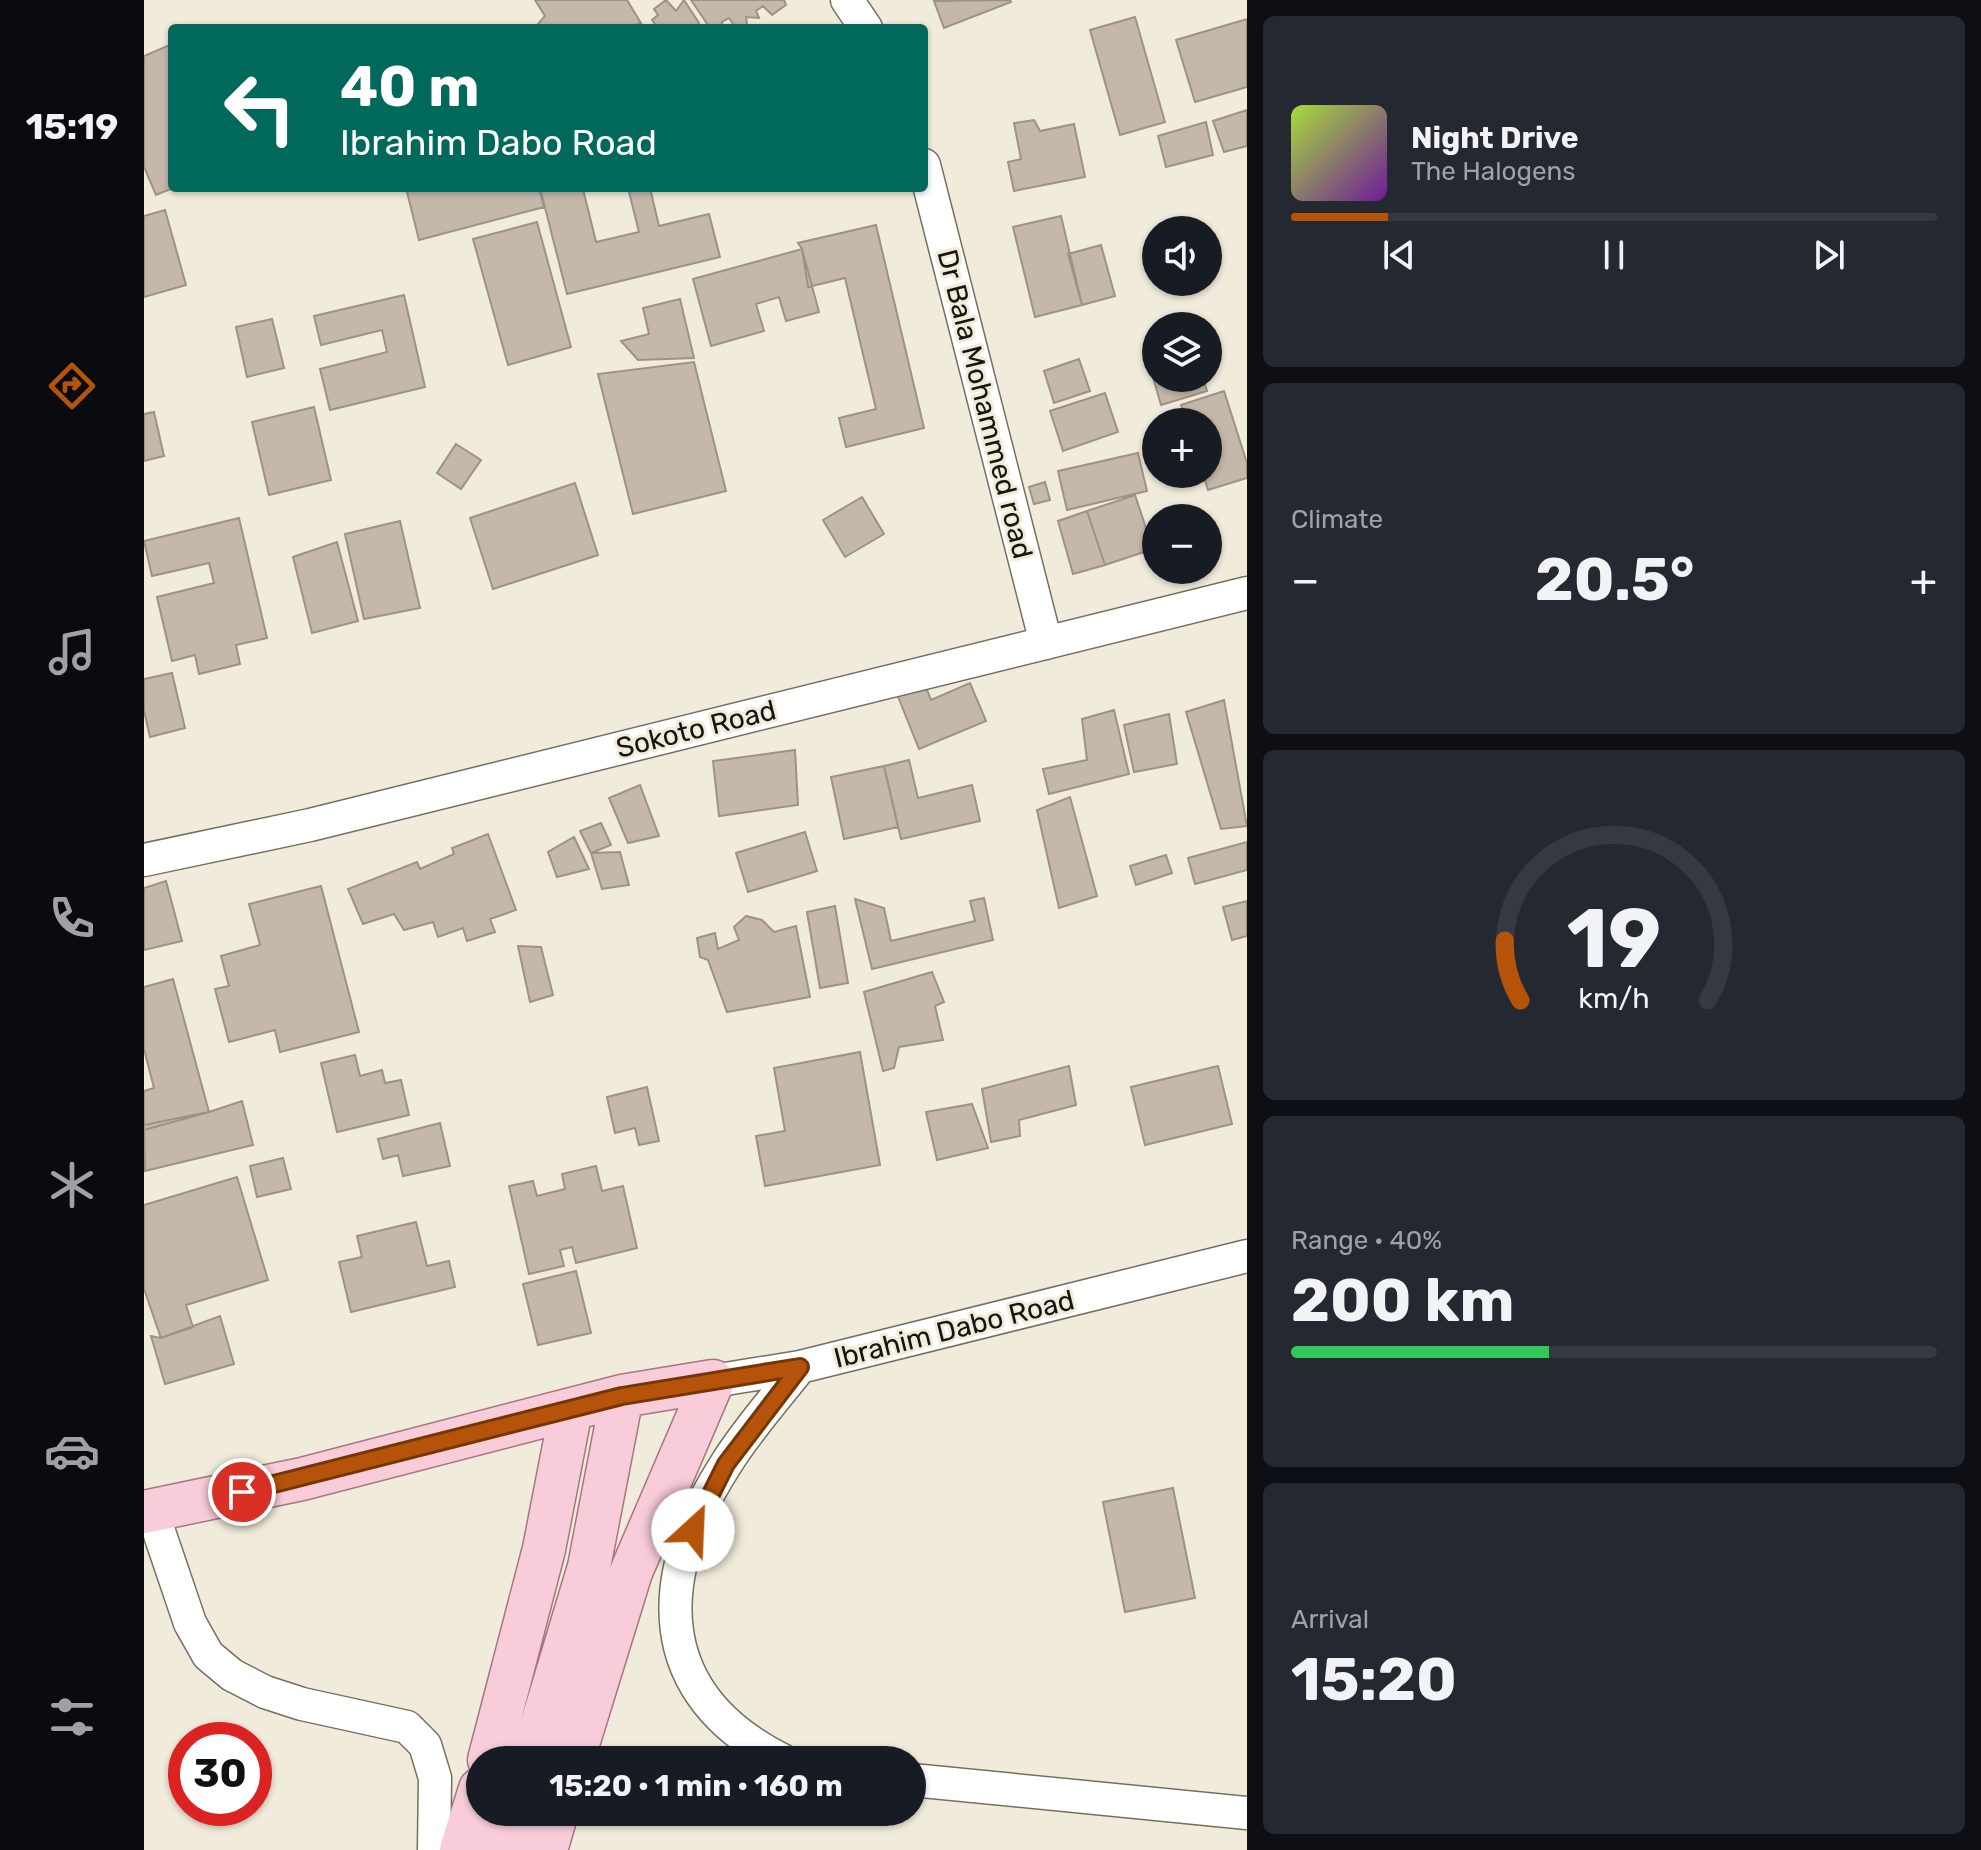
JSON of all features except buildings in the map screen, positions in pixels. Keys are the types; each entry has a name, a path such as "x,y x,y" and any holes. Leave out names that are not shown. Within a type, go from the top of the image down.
{"main road":[{"name":"Ibrahim Dabo Road","path":"148,1511 302,1479 622,1396 713,1381"},
{"path":"577,1746 631,1572 713,1381"},
{"path":"535,1746 589,1567 622,1396"},
{"path":"493,1746 544,1549 571,1410"},
{"path":"461,1850 468,1826"},
{"path":"504,1850 511,1826"},
{"path":"546,1850 553,1826"}],"street":[{"path":"847,0 863,24"},
{"name":"Dr Bala Mohammed road","path":"928,181 1046,643"},
{"name":"Sokoto Road","path":"144,860 310,825 1247,593"},
{"name":"Ibrahim Dabo Road","path":"713,1381 800,1367 1247,1256"},
{"path":"757,1746 718,1716 688,1674 676,1632 674,1592 683,1553 726,1464 800,1367"},
{"path":"148,1511 190,1623 208,1655 232,1675 265,1692 302,1704 407,1727 425,1745 435,1778 434,1850"},
{"path":"926,1781 1247,1813"}],"route":[{"path":"242,1492 622,1396 800,1367 726,1464 693,1530"}]}
